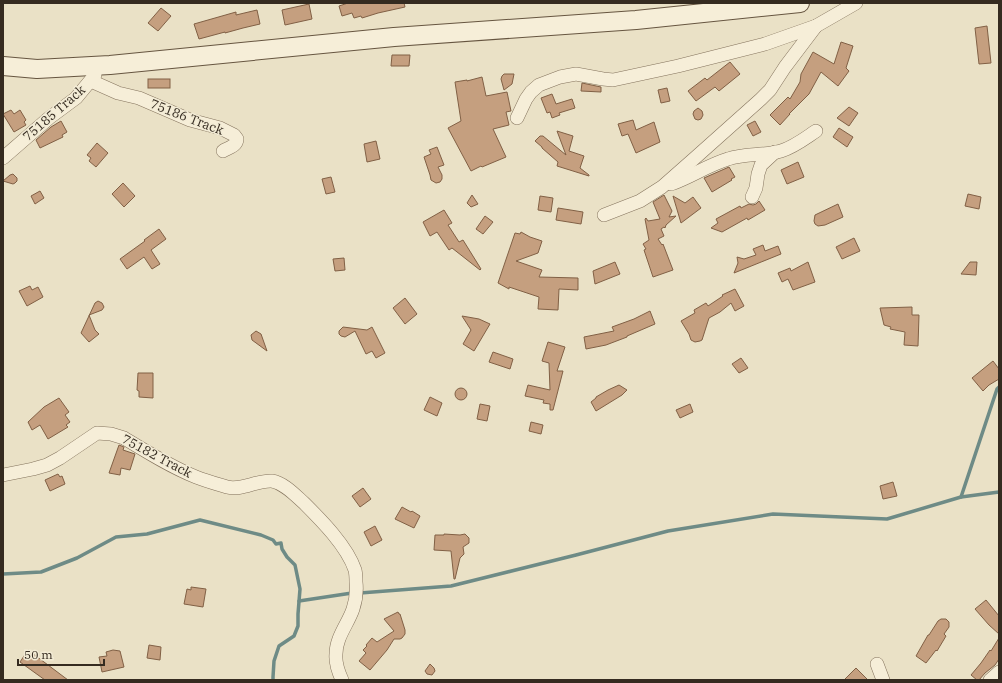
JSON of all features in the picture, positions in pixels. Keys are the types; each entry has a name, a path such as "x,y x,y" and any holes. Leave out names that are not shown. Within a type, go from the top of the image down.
{"street":[{"path":"3,66 38,69 102,66 394,37 636,20 800,3"},
{"path":"517,118 531,92 539,85 560,77 576,74 613,80 678,66 765,44 816,26 856,3"},
{"path":"604,215 640,200 662,187 696,158 770,90 816,26"},
{"name":"75185 Track","path":"3,158 49,118 76,98 102,66"},
{"name":"75186 Track","path":"91,81 118,93 139,98 190,120 220,128 234,135 237,142 223,151"},
{"path":"662,187 730,158 779,151 797,144 816,131"},
{"path":"752,197 762,165 775,152"},
{"name":"75182 Track","path":"3,475 33,469 47,464 60,458 97,433 111,434 124,438 172,466 196,477 228,488 233,489 267,481 279,483 293,493 323,522 342,546 355,571 356,601 353,610 339,636 336,653 337,667 342,680"},
{"path":"877,664 883,680"},
{"path":"990,680 999,672"}],"building":[{"path":"348,3 404,3 405,7 362,18 361,16 354,18 352,13 342,16 339,6"},
{"path":"309,4 312,19 285,25 282,10"},
{"path":"161,8 171,16 158,31 148,23"},
{"path":"257,10 260,24 199,39 194,24 236,12 236,15"},
{"path":"987,26 991,63 979,64 975,28"},
{"path":"841,42 853,46 846,68 849,71 838,86 821,72 809,94 780,125 770,115 788,97 790,99 800,82 801,74 813,52 834,64"},
{"path":"392,55 410,55 409,66 391,66"},
{"path":"730,62 740,74 719,91 715,87 696,101 688,91 705,78 707,80"},
{"path":"504,74 514,74 512,84 504,90 501,79"},
{"path":"482,77 486,96 507,92 511,111 506,112 509,125 493,129 506,157 471,171 448,128 461,121 455,82 467,81"},
{"path":"148,79 170,79 170,88 148,88"},
{"path":"582,83 601,87 601,92 581,91"},
{"path":"667,88 670,101 661,103 658,90"},
{"path":"552,94 556,104 572,99 575,108 559,113 560,115 552,118 550,112 547,113 541,98"},
{"path":"849,107 858,113 849,126 837,118"},
{"path":"698,108 702,111 703,115 701,119 698,120 695,119 693,114"},
{"path":"11,110 14,114 20,110 26,120 24,122 26,125 14,132 3,114"},
{"path":"633,120 636,130 654,122 660,142 636,153 628,134 622,136 618,124"},
{"path":"61,121 67,132 62,135 63,137 40,148 36,140 51,127"},
{"path":"755,121 761,132 753,136 747,125"},
{"path":"839,128 853,137 847,147 833,137"},
{"path":"557,131 573,136 569,151 584,156 580,168 589,176 557,166 558,162 535,141 540,136 543,136 566,155"},
{"path":"376,141 380,159 367,162 364,144"},
{"path":"97,143 108,153 96,167 89,161 91,158 87,155"},
{"path":"437,147 444,165 438,167 442,175 442,179 440,182 436,183 431,180 424,157 431,154 429,150"},
{"path":"798,162 804,177 787,184 781,170"},
{"path":"729,167 735,177 712,192 704,178"},
{"path":"13,174 17,178 15,183 13,184 3,181 10,175"},
{"path":"331,177 335,192 326,194 322,179"},
{"path":"123,183 135,196 124,207 112,194"},
{"path":"40,191 44,198 35,204 31,196"},
{"path":"968,194 981,197 979,209 965,206"},
{"path":"472,195 478,204 471,207 467,203"},
{"path":"664,195 672,211 669,217 676,216 666,225 665,228 664,227 661,229 664,236 658,239 662,245 663,244 673,270 653,277 644,250 646,249 643,244 649,240 645,219 646,218 648,221 660,219 653,202"},
{"path":"540,196 553,198 551,212 538,210"},
{"path":"673,196 685,203 693,197 701,208 681,223"},
{"path":"759,201 765,210 748,220 747,218 722,232 711,228 718,223 716,219 740,206 741,208 749,204 753,205"},
{"path":"838,204 843,217 825,225 818,226 815,224 815,215"},
{"path":"558,208 583,212 581,224 556,220"},
{"path":"444,210 452,223 448,225 459,242 463,240 481,269 480,270 452,248 449,250 437,232 430,236 423,222"},
{"path":"485,216 493,222 483,234 476,229"},
{"path":"159,229 166,239 151,250 160,264 152,269 144,257 127,269 120,259"},
{"path":"521,232 542,241 538,253 516,261 542,270 539,277 578,278 578,290 559,289 558,310 538,309 539,297 509,287 509,289 498,283 515,233 520,234"},
{"path":"854,238 860,251 842,259 836,247"},
{"path":"763,245 765,251 778,246 781,254 734,273 738,263 737,257 744,259 756,255 753,249"},
{"path":"344,258 345,270 335,271 333,259"},
{"path":"615,262 620,274 595,284 593,271"},
{"path":"808,262 815,282 793,290 788,279 782,282 778,273 790,268 791,271"},
{"path":"970,262 977,262 976,275 961,274"},
{"path":"30,286 32,290 38,287 43,297 27,306 19,291"},
{"path":"735,289 744,306 735,311 731,303 720,312 709,318 702,340 695,342 691,340 681,321 695,313 694,310 706,303 708,306 723,296 722,295"},
{"path":"405,298 417,314 405,324 393,308"},
{"path":"98,301 102,303 104,307 102,310 89,315 95,303"},
{"path":"912,307 912,315 919,315 918,346 904,345 905,332 890,329 891,327 884,325 880,308"},
{"path":"650,311 655,324 606,345 586,349 584,337 614,331 612,327"},
{"path":"89,315 95,330 99,334 89,342 81,333"},
{"path":"462,316 479,319 490,324 474,351 463,344 471,330"},
{"path":"343,327 367,330 372,327 385,353 376,358 372,351 366,354 355,331 345,337 339,334 339,331"},
{"path":"256,331 261,334 267,351 252,340 251,335"},
{"path":"548,342 565,347 557,371 563,371 553,410 550,410 550,404 543,403 544,400 525,396 528,385 550,390 549,363 542,361"},
{"path":"493,352 513,359 510,369 489,362"},
{"path":"741,358 748,368 739,373 732,364"},
{"path":"993,361 999,369 999,379 983,391 972,378"},
{"path":"138,373 153,373 153,398 139,397 139,391 137,390"},
{"path":"619,385 627,390 622,395 596,411 591,402 596,397"},
{"path":"459,388 463,388 467,394 463,400 459,400 455,396 455,392"},
{"path":"430,397 442,403 437,416 424,410"},
{"path":"59,398 69,412 65,415 70,422 66,425 68,427 48,439 40,425 32,430 28,422 44,407"},
{"path":"480,404 490,406 487,421 477,419"},
{"path":"690,404 693,412 680,418 676,410"},
{"path":"531,422 543,425 541,434 529,431"},
{"path":"119,445 124,447 123,450 135,454 130,470 121,468 120,475 109,473"},
{"path":"58,474 60,477 62,476 65,484 50,491 45,480"},
{"path":"893,482 897,496 883,499 880,486"},
{"path":"363,488 371,499 360,507 352,496"},
{"path":"402,507 420,516 414,528 395,519"},
{"path":"375,526 382,540 371,546 364,532"},
{"path":"465,534 469,538 469,543 463,547 464,554 460,558 455,579 451,551 434,550 435,535"},
{"path":"191,587 206,589 203,607 184,604 187,589 191,590"},
{"path":"986,600 999,616 999,634 975,609"},
{"path":"398,612 400,614 405,634 400,639 394,639 370,670 359,661 366,653 363,650 372,638 377,642 394,631 384,619"},
{"path":"941,619 946,619 949,622 949,627 944,634 946,636 937,651 936,650 926,663 916,656 928,635"},
{"path":"999,638 999,659 995,665 979,680 977,680 971,675 990,650 991,651"},
{"path":"149,645 161,647 160,660 147,658"},
{"path":"28,650 68,680 45,680 20,662"},
{"path":"113,650 120,651 124,667 102,672 99,657 107,656 106,652"},
{"path":"430,664 435,671 432,675 427,674 425,671"},
{"path":"856,668 868,680 844,680"}],"waterway":[{"path":"961,497 997,389 999,387"},
{"path":"360,593 451,586 668,531 773,514 887,519 961,497 999,492"},
{"path":"3,574 41,572 77,558 116,537 147,534 200,520 261,535 273,540 276,544 281,543 282,549 287,557 295,565 300,589 298,626 294,636 279,646 274,661 273,680"},
{"path":"299,601 352,593"}]}
